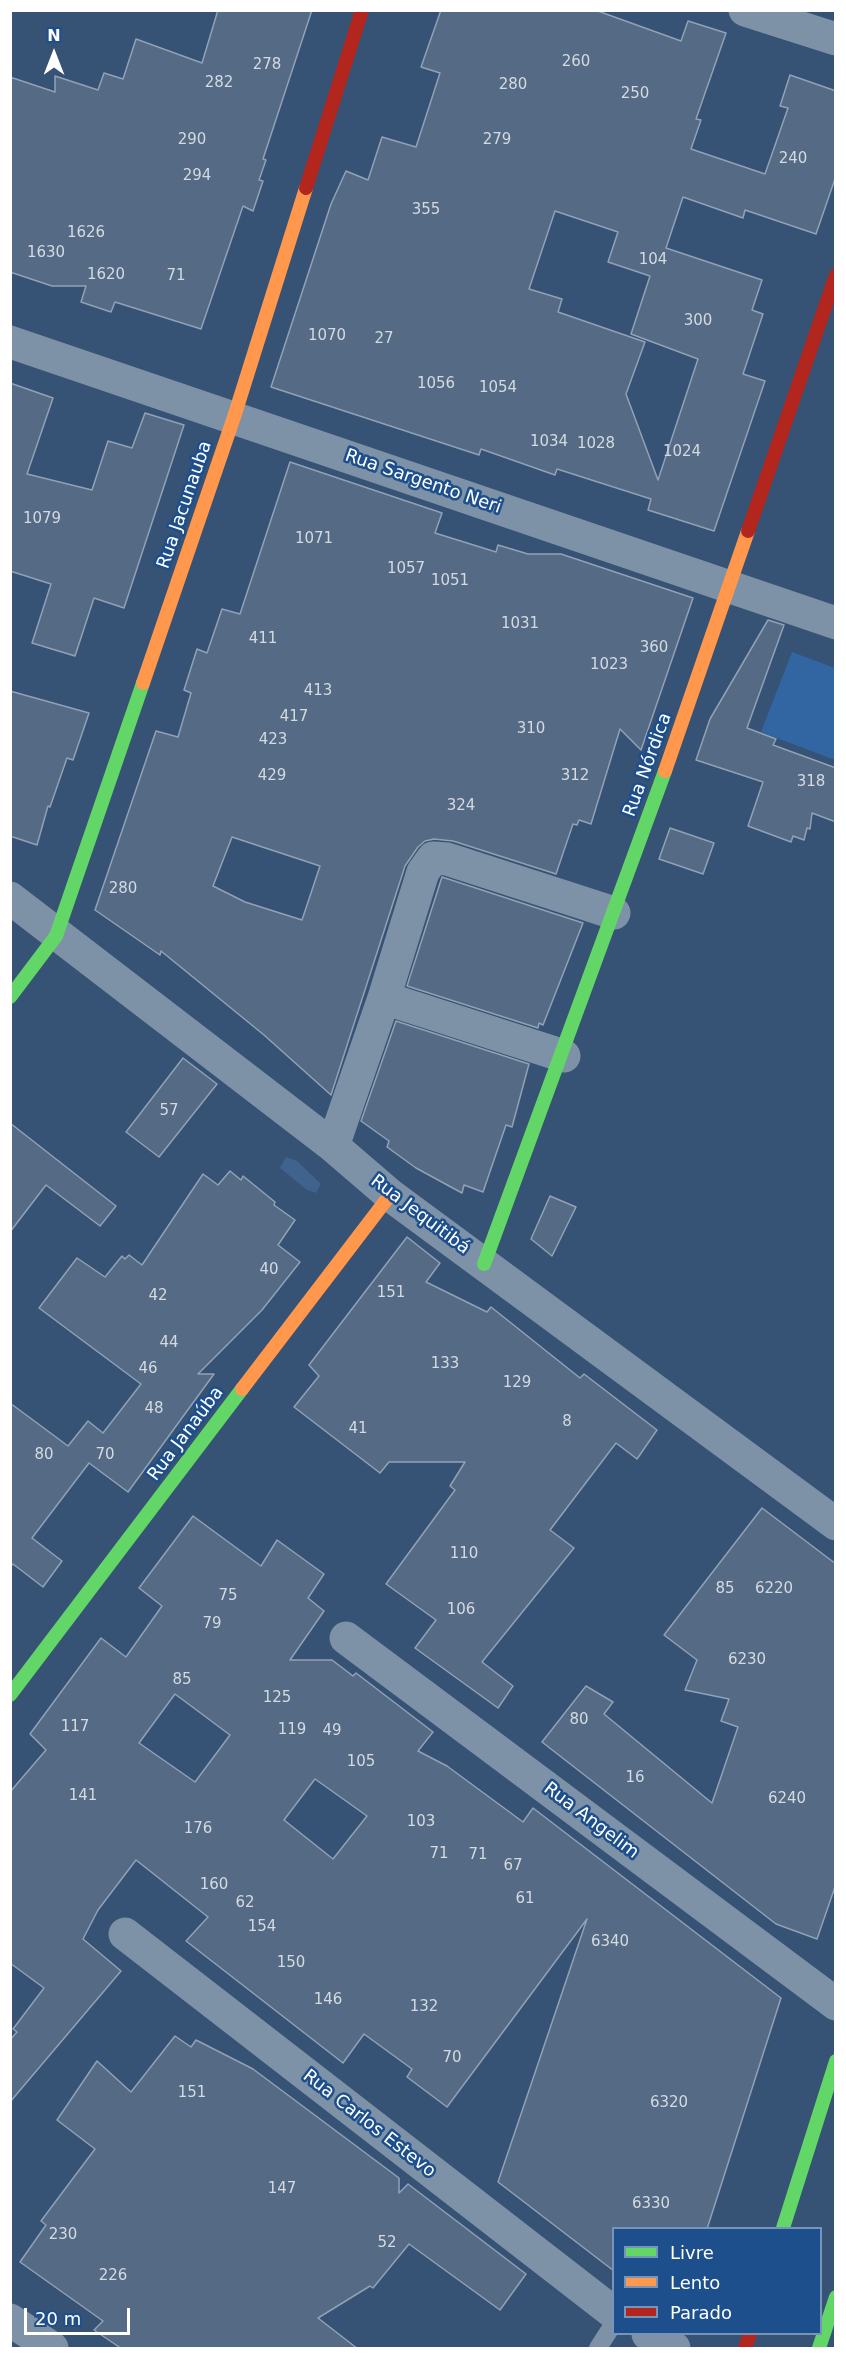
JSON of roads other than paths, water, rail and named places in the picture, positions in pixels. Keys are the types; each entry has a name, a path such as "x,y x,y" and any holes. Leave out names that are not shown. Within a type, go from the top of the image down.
{"main road":[{"name":"Rua Jacunauba","path":"10,997 56,936 234,417 362,10"},
{"name":"Rua Nórdica","path":"484,1264 564,1056 730,586 836,275"},
{"name":"Rua Janaúba","path":"10,1695 390,1195"},
{"path":"784,2227 836,2061"},
{"path":"819,2349 836,2297"}],"street":[{"path":"745,10 836,39"},
{"name":"Rua Sargento Neri","path":"10,342 836,623"},
{"path":"333,1146 384,998 423,872 433,858 447,859 614,913"},
{"name":"Rua Jequitibá","path":"10,898 56,936 333,1146 390,1195 836,1524"},
{"path":"384,998 564,1056"},
{"name":"Rua Angelim","path":"346,1638 836,2004"},
{"name":"Rua Carlos Estevo","path":"125,1934 612,2311"},
{"path":"10,2320 52,2349"},
{"path":"650,2335 674,2349"}],"lane":[{"path":"598,2349 612,2326"}]}
